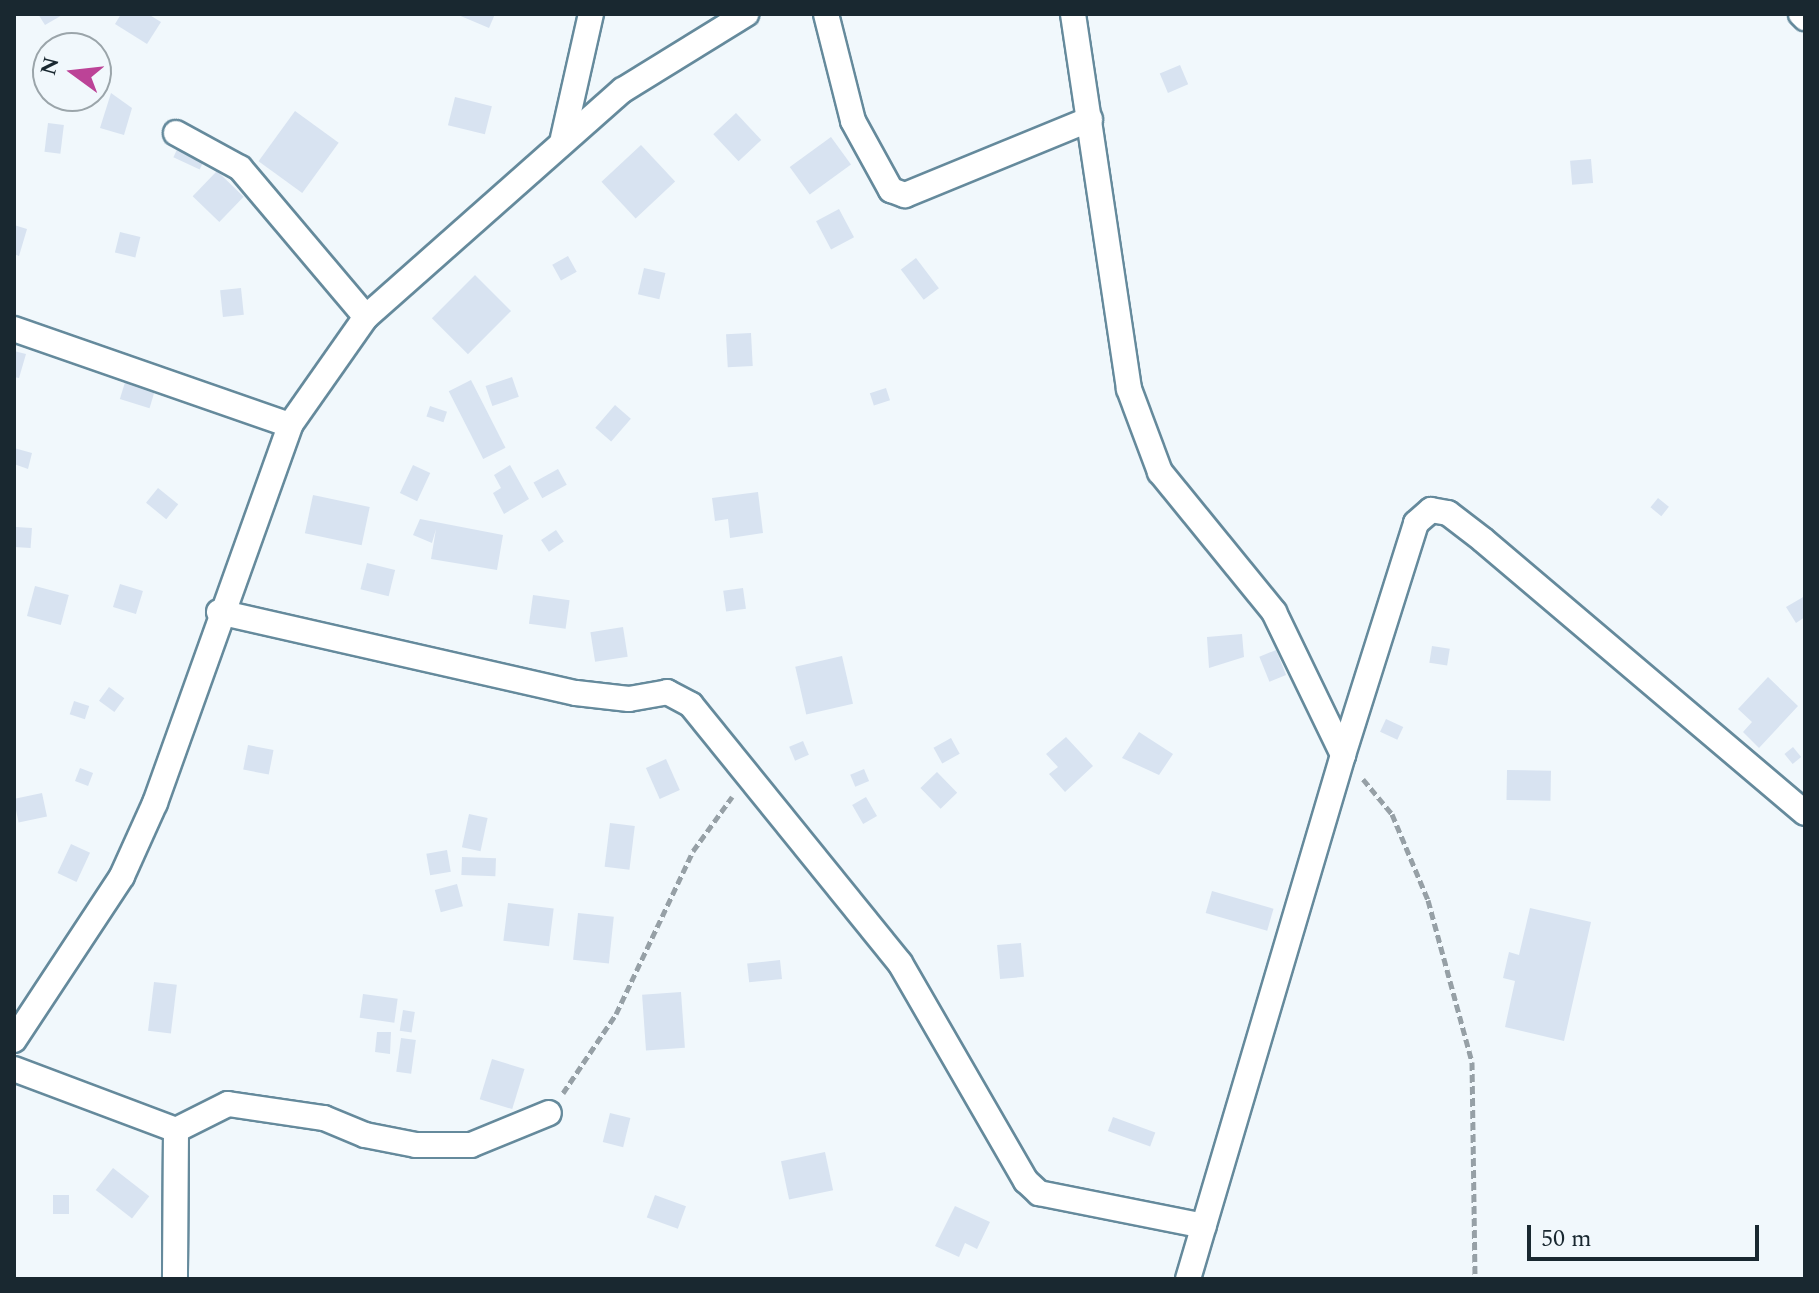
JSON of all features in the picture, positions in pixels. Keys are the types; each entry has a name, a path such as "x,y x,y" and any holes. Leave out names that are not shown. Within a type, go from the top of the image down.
{"street":[{"path":"563,138 591,14"},
{"path":"14,1040 122,876 155,803 219,612 290,425 366,317 563,138 623,90 746,14"},
{"path":"826,14 853,121 891,190 905,195 1090,119"},
{"path":"1073,14 1129,389 1160,472 1274,612 1343,755"},
{"path":"176,133 240,168 366,317"},
{"path":"14,329 290,425"},
{"path":"1188,1279 1343,755 1416,523 1431,510 1448,513 1483,540 1805,813"},
{"path":"219,612 576,693 629,699 667,692 691,705 900,963 1026,1181 1039,1193 1204,1226"},
{"path":"14,1069 176,1130 228,1104 324,1118 416,1145 471,1145 549,1113"},
{"path":"175,1279 176,1130"}],"path":[{"path":"1343,755 1392,814 1422,886 1472,1062 1475,1279"},
{"path":"549,1113 616,1014 693,851 747,774"}],"building":[{"path":"38,14 64,14 45,25"},
{"path":"121,14 148,14 161,22 147,44 115,24"},
{"path":"456,14 495,14 489,28"},
{"path":"1180,65 1188,84 1168,93 1160,74"},
{"path":"112,94 132,108 124,135 100,128 105,112 112,112"},
{"path":"455,97 492,106 485,134 448,125"},
{"path":"295,111 339,143 302,193 259,161"},
{"path":"736,113 761,140 739,161 713,134"},
{"path":"48,123 64,125 60,154 44,152"},
{"path":"831,137 851,165 810,194 790,167"},
{"path":"181,141 207,153 200,170 173,157"},
{"path":"641,145 675,182 636,218 602,182"},
{"path":"1591,159 1593,183 1572,185 1570,161"},
{"path":"217,171 244,197 219,222 193,196"},
{"path":"839,209 854,237 831,249 816,221"},
{"path":"14,225 27,229 19,256 14,254"},
{"path":"120,232 140,237 135,257 115,252"},
{"path":"568,256 577,272 561,280 552,265"},
{"path":"916,258 939,288 924,300 901,269"},
{"path":"644,268 665,273 659,299 638,294"},
{"path":"475,275 511,311 468,354 432,318"},
{"path":"241,288 244,315 223,317 220,290"},
{"path":"751,333 753,366 728,367 726,334"},
{"path":"14,351 26,354 19,378 14,377"},
{"path":"512,377 519,397 492,406 486,386"},
{"path":"126,379 156,388 150,408 120,399"},
{"path":"471,380 506,448 483,459 449,391"},
{"path":"886,388 890,400 874,406 870,393"},
{"path":"615,405 631,419 611,441 595,428"},
{"path":"430,406 447,412 443,422 426,416"},
{"path":"14,448 32,453 28,469 14,464"},
{"path":"413,465 430,473 417,501 400,493"},
{"path":"510,465 529,499 504,514 493,493 501,488 494,475"},
{"path":"558,469 567,485 542,498 534,483"},
{"path":"158,488 178,504 166,519 146,503"},
{"path":"758,492 763,533 730,538 728,519 715,521 712,498"},
{"path":"313,495 370,507 362,545 305,533"},
{"path":"1658,498 1669,507 1661,516 1650,507"},
{"path":"420,519 503,535 497,570 431,559 436,529 432,543 413,535"},
{"path":"16,527 32,528 31,548 15,547"},
{"path":"556,530 564,542 549,552 541,540"},
{"path":"367,563 395,570 389,596 360,589"},
{"path":"120,584 143,591 136,614 113,607"},
{"path":"35,586 69,595 61,625 27,616"},
{"path":"743,588 746,609 726,612 723,591"},
{"path":"533,595 570,600 566,629 529,624"},
{"path":"1805,596 1805,617 1796,623 1786,607"},
{"path":"623,627 628,657 595,662 590,632"},
{"path":"1242,634 1244,657 1209,668 1207,637"},
{"path":"1432,646 1450,649 1447,666 1429,663"},
{"path":"1276,650 1286,675 1269,682 1259,657"},
{"path":"842,656 853,704 806,715 795,667"},
{"path":"1768,677 1798,706 1759,748 1743,732 1752,722 1738,709"},
{"path":"109,687 124,698 114,712 99,701"},
{"path":"74,701 89,706 85,719 70,714"},
{"path":"1386,719 1403,727 1397,740 1380,732"},
{"path":"1139,732 1173,754 1159,775 1122,758"},
{"path":"1066,737 1093,766 1065,792 1049,774 1058,767 1046,754"},
{"path":"951,738 960,754 942,763 934,748"},
{"path":"803,741 809,755 795,761 789,747"},
{"path":"248,745 274,750 269,775 243,770"},
{"path":"1793,747 1801,757 1793,764 1784,754"},
{"path":"666,759 680,790 660,799 646,768"},
{"path":"80,768 93,773 88,786 75,781"},
{"path":"864,769 869,781 855,787 850,775"},
{"path":"1507,770 1551,771 1550,801 1506,800"},
{"path":"937,772 957,793 941,809 920,788"},
{"path":"42,793 47,816 19,823 14,799"},
{"path":"866,797 877,816 863,824 852,805"},
{"path":"469,814 488,818 481,851 462,847"},
{"path":"610,823 635,826 629,870 605,867"},
{"path":"71,844 90,853 77,882 57,873"},
{"path":"447,850 451,872 430,875 426,854"},
{"path":"462,857 496,858 495,876 461,875"},
{"path":"457,884 463,906 441,912 435,890"},
{"path":"1212,891 1274,909 1267,931 1206,913"},
{"path":"508,903 554,909 549,946 503,941"},
{"path":"1530,908 1591,922 1564,1041 1505,1027 1515,981 1503,978 1509,952 1519,955"},
{"path":"578,913 614,917 609,964 573,960"},
{"path":"1021,943 1024,977 1000,979 997,945"},
{"path":"780,960 782,979 749,982 747,963"},
{"path":"154,982 177,985 171,1033 148,1031"},
{"path":"681,992 685,1048 646,1051 642,995"},
{"path":"363,994 398,999 394,1023 360,1018"},
{"path":"403,1010 415,1012 412,1033 400,1031"},
{"path":"377,1032 391,1032 390,1054 375,1052"},
{"path":"401,1038 416,1040 411,1074 396,1072"},
{"path":"492,1059 525,1069 512,1109 480,1099"},
{"path":"610,1113 630,1118 623,1147 603,1142"},
{"path":"1113,1117 1155,1132 1150,1146 1108,1131"},
{"path":"825,1152 833,1190 789,1200 781,1161"},
{"path":"113,1168 149,1196 132,1218 96,1190"},
{"path":"53,1195 69,1195 69,1214 53,1214"},
{"path":"655,1195 686,1206 678,1229 647,1218"},
{"path":"955,1206 990,1222 977,1249 965,1243 959,1257 935,1246"}]}
